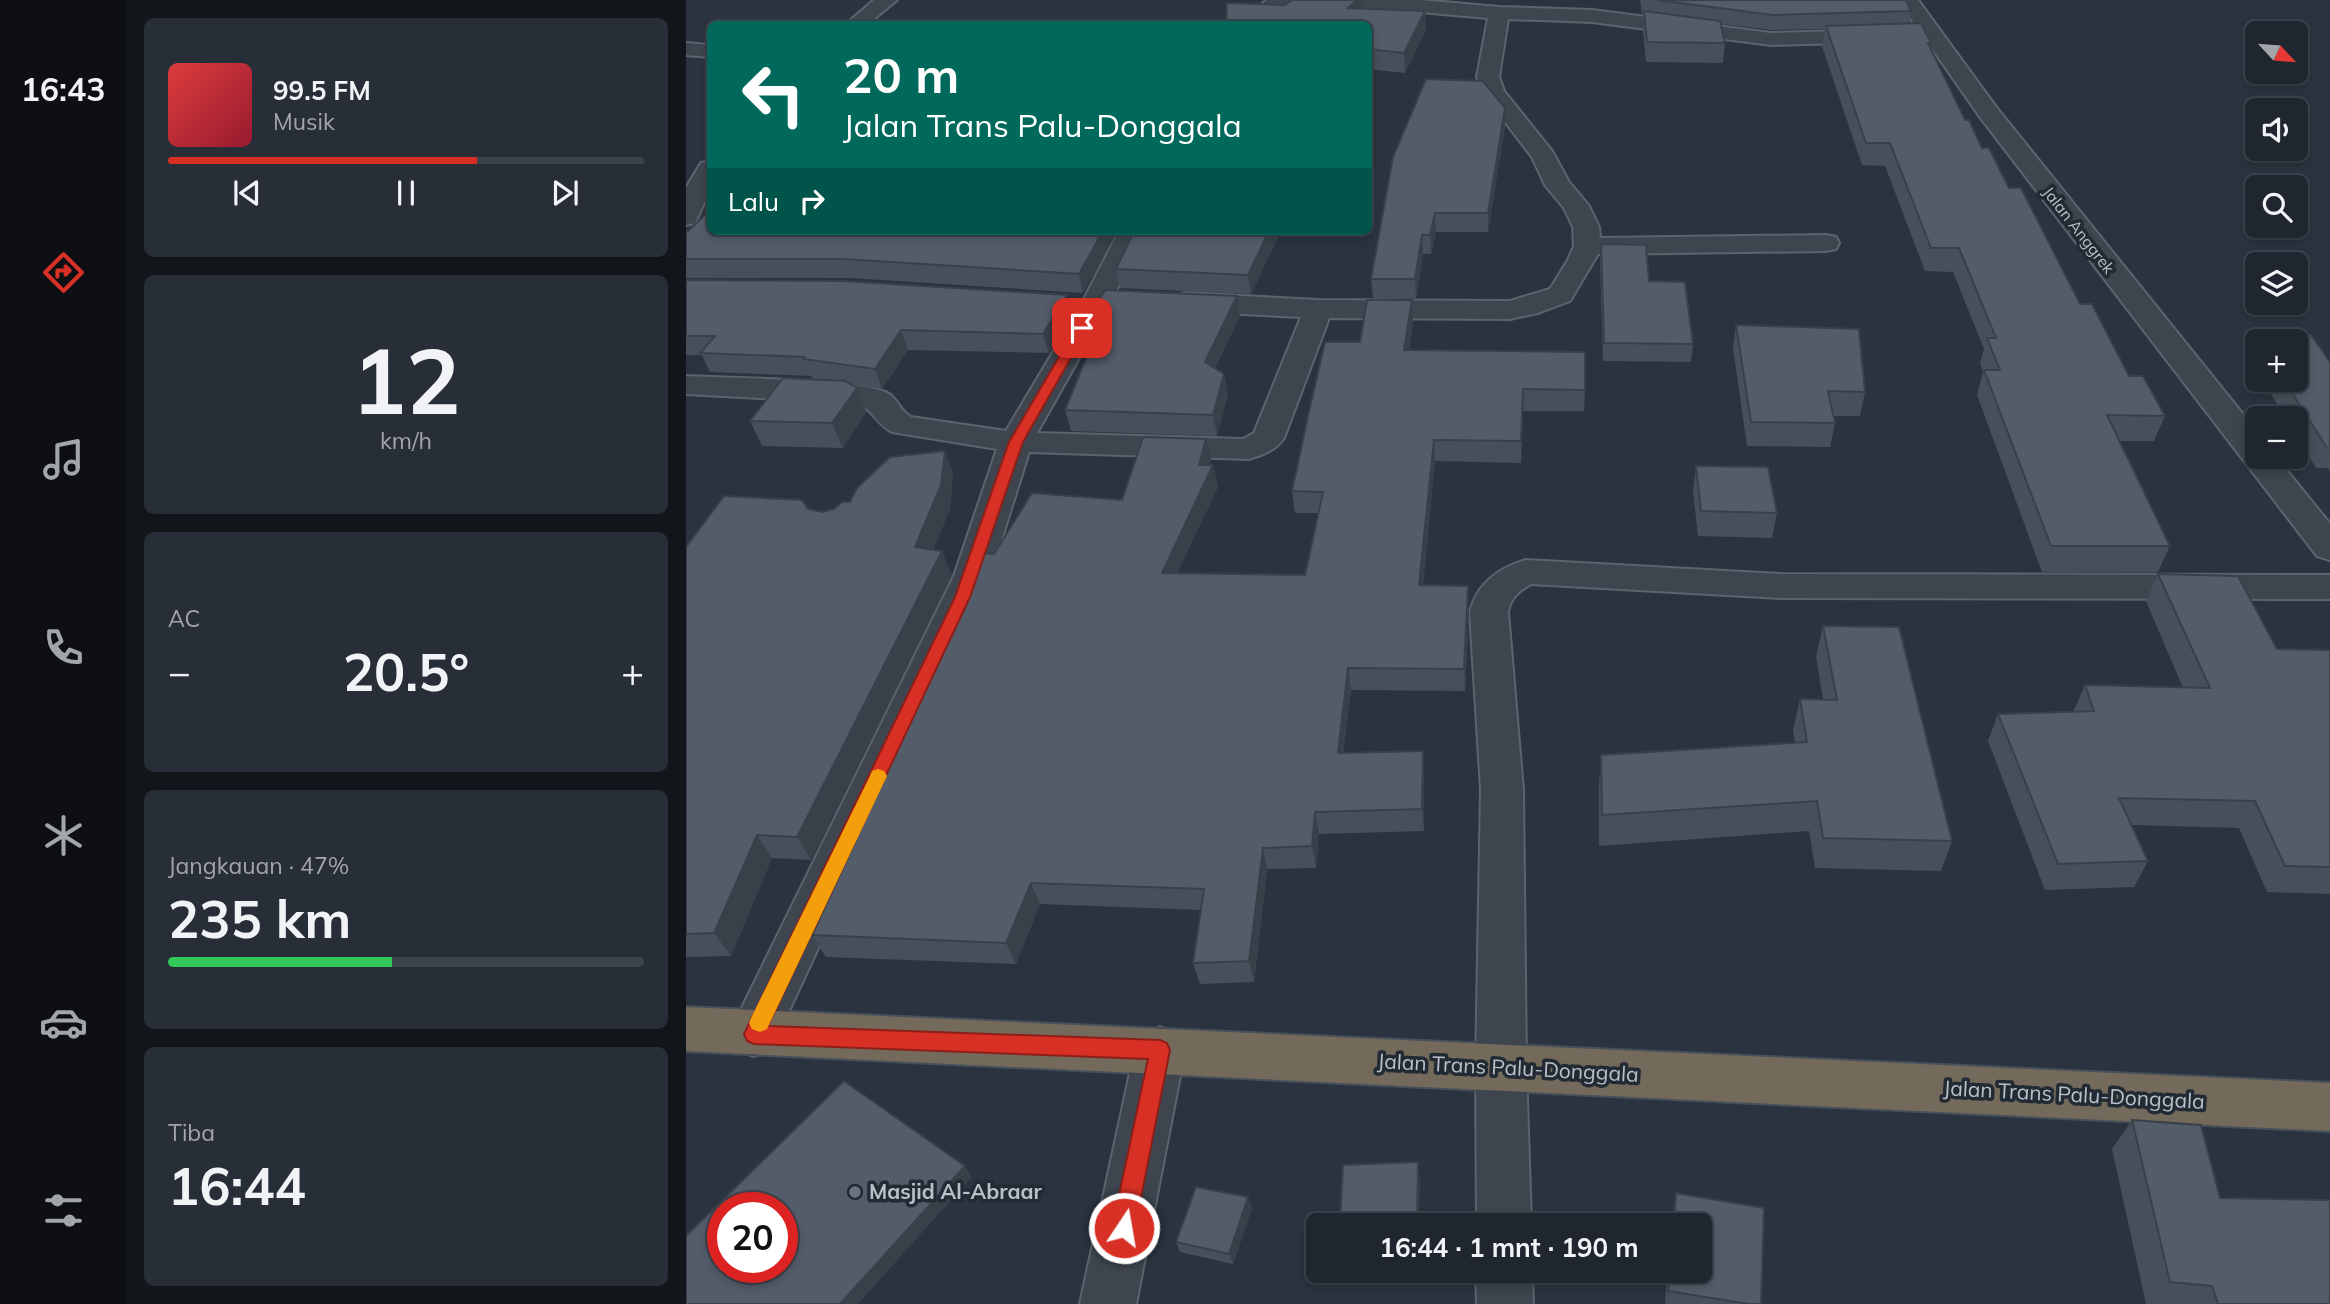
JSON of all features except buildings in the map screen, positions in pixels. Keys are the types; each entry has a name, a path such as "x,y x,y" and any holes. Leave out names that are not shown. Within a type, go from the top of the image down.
{"highway":[{"name":"Jalan Trans Palu-Donggala","path":"686,1029 2330,1107"}],"street":[{"path":"860,21 887,0"},
{"name":"Jalan Anggrek","path":"1908,0 1987,112 2245,440"},
{"path":"1266,8 1409,5 1499,13 1611,18 1772,39 1933,35"},
{"path":"1109,301 1318,309 1510,310 1528,307 1560,295 1583,260 1587,246 1586,227 1576,206 1558,185 1543,156 1493,92 1488,77 1499,13"},
{"path":"686,49 707,51"},
{"path":"686,217 707,172"},
{"path":"754,1034 966,588 1016,442 1109,301 1131,235"},
{"path":"1587,246 1826,243"},
{"path":"686,385 857,394 878,400 893,420 903,425 1016,442 1237,450 1256,446 1268,438 1318,309"},
{"path":"899,459 906,440 903,425"},
{"name":"Jalan Anggrek","path":"2268,469 2330,548"},
{"path":"1504,1213 1501,1067 1502,790 1489,612 1491,599 1513,578 1526,572 1756,586 2330,587"},
{"path":"1108,1304 1160,1050"},
{"path":"1504,1283 1505,1304"}],"slow traffic":[{"path":"760,1023 878,776"}],"place":[{"name":"Masjid Al-Abraar","path":"855,1192"}],"route":[{"path":"1082,328 1016,442 972,576 754,1034 1160,1050 1124,1228"}]}
